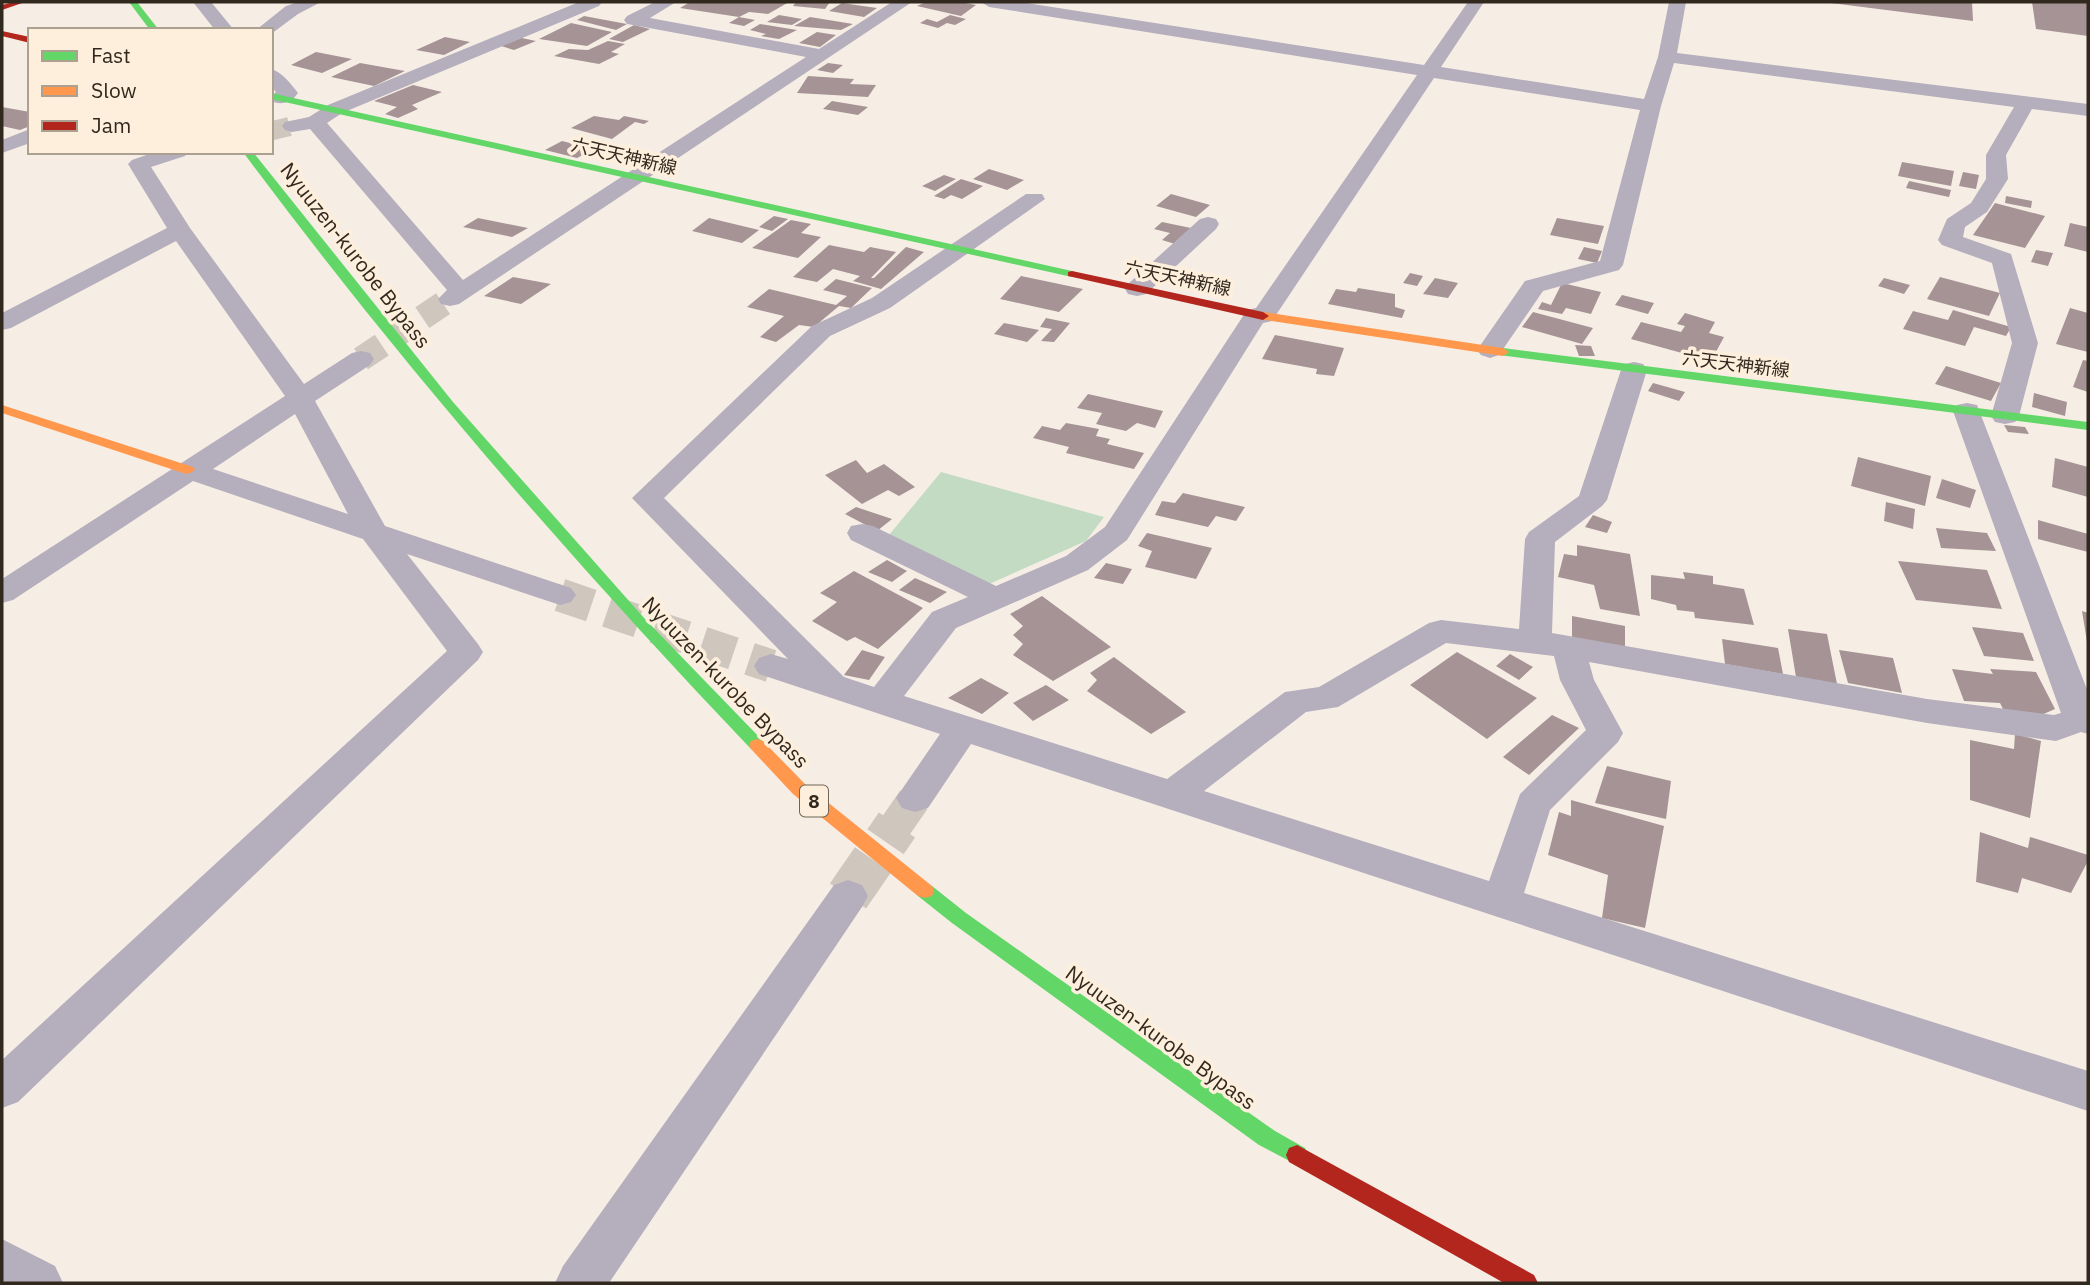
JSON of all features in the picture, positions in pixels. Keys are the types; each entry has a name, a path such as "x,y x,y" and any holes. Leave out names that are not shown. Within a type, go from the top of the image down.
{"main road":[{"path":"2,8 21,2"},
{"path":"133,2 153,28"},
{"path":"3,35 28,40"},
{"name":"六天天神新線","path":"276,97 1259,315 1634,370 2088,426"},
{"name":"Nyuuzen-kurobe Bypass","path":"250,154 448,405 640,623 799,789 959,918 1267,1138 1526,1283"},
{"path":"2,409 188,471"}],"street":[{"path":"202,2 223,28"},
{"path":"268,28 292,10 312,2"},
{"path":"292,127 315,122 335,109 593,2"},
{"path":"621,18 668,2"},
{"path":"315,122 455,295 903,2"},
{"path":"989,2 1651,106"},
{"path":"881,700 944,620 1077,563 1116,533 1259,315 1476,2"},
{"path":"1490,350 1534,286 1611,265 1651,106 1667,57 1678,2"},
{"path":"573,10 822,55"},
{"path":"1667,57 2088,110"},
{"path":"273,77 288,93 276,97"},
{"path":"2005,416 2025,344 2003,259 1950,240 1955,224 1979,206 1997,179 1996,155 2026,101"},
{"path":"2,146 28,136"},
{"path":"2,1088 466,652 374,533 300,398 180,230 134,158 163,154"},
{"path":"833,685 647,498 821,331 881,303 1034,199"},
{"path":"1137,289 1208,224"},
{"path":"2,323 180,230"},
{"path":"2,593 361,359"},
{"path":"1535,642 1540,539 1592,500 1634,370"},
{"path":"1174,794 1297,701 1326,698 1441,631 1570,647 1927,711 2056,728 2085,720 1967,411"},
{"path":"188,471 560,595"},
{"path":"862,533 995,598"},
{"path":"1502,901 1533,804 1605,733 1577,680 1570,647"},
{"path":"771,666 2088,1091"},
{"path":"915,798 964,727"},
{"path":"580,1283 848,896"},
{"path":"2,1263 38,1283"}],"green space":[{"path":"941,472 1104,517 1086,541 987,585 889,535"}],"building":[{"path":"690,2 789,2 768,14 749,12 739,17 680,8"},
{"path":"796,2 830,2 825,9 793,6"},
{"path":"926,2 976,5 961,16 917,6"},
{"path":"1972,2 1973,21 1831,3"},
{"path":"2032,2 2088,2 2088,36 2036,29"},
{"path":"842,3 877,8 864,17 829,11"},
{"path":"779,15 802,19 792,25 767,22"},
{"path":"950,15 966,19 955,25 947,23 938,28 920,23 927,19 937,22"},
{"path":"584,16 627,24 616,30 577,20"},
{"path":"739,17 755,20 744,26 729,23"},
{"path":"810,17 853,24 841,30 794,26"},
{"path":"571,23 612,32 587,46 539,39"},
{"path":"760,24 797,30 779,39 761,36 766,34 750,30"},
{"path":"634,25 650,29 623,42 609,39"},
{"path":"817,32 836,35 820,47 799,43"},
{"path":"445,37 470,42 444,55 416,50"},
{"path":"517,37 536,41 514,50 498,45"},
{"path":"608,41 625,44 611,52 619,54 599,64 554,56 569,49 588,50"},
{"path":"316,52 352,59 322,73 291,65"},
{"path":"360,63 405,71 374,86 331,77"},
{"path":"828,63 843,65 833,73 817,70"},
{"path":"808,76 854,79 850,84 876,85 868,97 797,93"},
{"path":"413,85 442,92 412,105 418,109 398,118 385,114 397,107 374,101"},
{"path":"832,101 868,107 858,115 823,109"},
{"path":"2,107 28,112 28,127 20,130 2,126"},
{"path":"594,116 619,120 624,116 649,121 644,124 635,122 612,139 571,128"},
{"path":"562,141 594,149 577,158 545,150"},
{"path":"1902,162 1954,171 1951,186 1898,176"},
{"path":"989,169 1024,180 1007,190 973,179"},
{"path":"1963,172 1979,175 1976,189 1959,186"},
{"path":"944,175 956,179 935,191 922,186"},
{"path":"961,179 983,186 962,199 951,195 944,199 934,196"},
{"path":"1909,181 1951,190 1949,197 1906,188"},
{"path":"1171,194 1210,205 1196,217 1156,206"},
{"path":"2006,196 2032,201 2031,208 2005,203"},
{"path":"1995,203 2045,216 2025,248 1973,235"},
{"path":"774,216 788,219 772,231 759,227"},
{"path":"478,218 528,228 512,237 463,227"},
{"path":"709,218 759,230 742,243 692,231"},
{"path":"1557,218 1604,226 1598,244 1550,235"},
{"path":"791,220 811,224 801,233 821,237 798,258 752,248"},
{"path":"1162,222 1191,228 1175,244 1162,240 1170,233 1154,229"},
{"path":"2070,223 2088,227 2088,252 2064,246"},
{"path":"829,245 864,252 870,247 896,252 871,278 906,247 924,252 881,289 853,281 860,276 833,269 817,282 793,277"},
{"path":"1584,247 1602,251 1597,263 1578,259"},
{"path":"2036,250 2053,253 2048,266 2031,262"},
{"path":"1410,273 1423,276 1417,286 1403,283"},
{"path":"1021,276 1083,289 1059,312 1000,299"},
{"path":"513,277 551,284 521,304 484,296"},
{"path":"1940,277 2000,293 1989,316 1927,299"},
{"path":"1435,278 1458,283 1448,298 1423,294"},
{"path":"1884,278 1910,285 1904,294 1878,286"},
{"path":"836,279 872,288 851,308 839,306 814,327 799,325 776,342 760,337 784,316 747,307 769,289 836,305 847,296 823,290"},
{"path":"1562,283 1601,292 1591,314 1566,308 1562,314 1538,309 1542,302 1551,305"},
{"path":"1358,288 1395,294 1395,307 1405,310 1402,318 1328,304 1336,289 1356,292"},
{"path":"1622,295 1654,303 1648,314 1615,305"},
{"path":"2070,308 2088,313 2088,352 2056,344"},
{"path":"1953,310 2011,327 2006,336 1974,327 1965,346 1903,329 1913,311 1948,320"},
{"path":"1533,312 1593,328 1582,344 1522,327"},
{"path":"1685,313 1715,322 1709,333 1724,337 1711,361 1631,339 1641,322 1681,332 1685,326 1677,324"},
{"path":"1046,318 1070,323 1054,342 1041,341 1052,329 1040,327"},
{"path":"1004,323 1039,330 1027,342 994,334"},
{"path":"1275,335 1344,348 1334,376 1316,374 1317,369 1262,359"},
{"path":"1575,345 1591,346 1595,356 1579,356"},
{"path":"2083,360 2088,361 2088,392 2073,387"},
{"path":"1946,366 2001,383 1991,401 1935,384"},
{"path":"1653,383 1685,392 1679,401 1648,391"},
{"path":"2034,393 2067,402 2065,416 2032,407"},
{"path":"1088,394 1163,411 1155,428 1137,423 1126,431 1096,424 1102,413 1077,408"},
{"path":"1066,423 1099,429 1096,436 1110,439 1107,444 1144,453 1134,469 1066,453 1069,447 1033,438 1042,426 1060,430"},
{"path":"2004,425 2025,427 2029,434 2008,432"},
{"path":"1858,457 1931,476 1925,506 1851,486"},
{"path":"2055,458 2088,467 2088,497 2052,487"},
{"path":"856,460 867,473 884,464 915,487 899,496 888,490 862,504 825,475"},
{"path":"1942,479 1976,490 1970,508 1936,498"},
{"path":"1183,493 1245,507 1236,521 1216,516 1208,527 1155,515 1162,501 1175,503"},
{"path":"1886,502 1915,509 1913,529 1884,521"},
{"path":"856,507 892,519 877,531 845,514"},
{"path":"1593,515 1612,522 1607,533 1585,527"},
{"path":"2038,520 2088,534 2088,552 2038,539"},
{"path":"1936,528 1987,533 1996,551 1941,548"},
{"path":"1147,533 1212,548 1196,579 1145,567 1152,551 1138,546"},
{"path":"1577,545 1630,554 1640,616 1600,609 1594,585 1558,577 1564,554 1577,556"},
{"path":"887,560 907,571 892,582 868,572"},
{"path":"1898,561 1987,570 2002,609 1916,600"},
{"path":"1106,563 1132,569 1123,584 1094,578"},
{"path":"854,571 923,608 878,649 855,637 847,641 812,621 837,602 820,593"},
{"path":"1683,572 1713,576 1713,584 1744,589 1754,625 1695,618 1694,612 1677,610 1676,605 1651,599 1651,575 1685,579"},
{"path":"915,578 947,592 930,603 899,590"},
{"path":"1042,596 1111,647 1053,681 1013,655 1023,644 1013,635 1023,626 1010,614"},
{"path":"2082,611 2088,613 2088,642 2087,642"},
{"path":"1572,616 1625,626 1625,649 1572,639"},
{"path":"1972,627 2023,633 2034,661 1984,656"},
{"path":"1788,629 1827,634 1837,684 1796,677"},
{"path":"1722,639 1778,648 1783,674 1725,664"},
{"path":"862,650 885,657 869,680 844,675"},
{"path":"1839,650 1893,658 1902,693 1848,683"},
{"path":"1457,652 1537,698 1487,739 1410,685"},
{"path":"1510,654 1533,667 1519,680 1496,666"},
{"path":"1114,657 1186,712 1151,734 1087,691 1097,680 1090,673"},
{"path":"1952,669 1993,674 1990,669 2036,672 2055,709 2039,716 2005,713 2000,703 1964,701"},
{"path":"981,678 1009,693 982,714 948,698"},
{"path":"1046,685 1069,700 1033,721 1013,703"},
{"path":"1552,715 1579,728 1529,775 1503,757"},
{"path":"2015,734 2041,741 2030,818 1970,800 1970,740 2014,749"},
{"path":"1607,766 1671,781 1666,819 1595,803"},
{"path":"1571,800 1664,826 1645,928 1602,918 1608,875 1548,855 1559,812 1571,816"},
{"path":"1980,832 2028,848 2030,837 2088,855 2088,861 2071,893 2022,878 2018,893 1976,882"}],"tunnel":[{"path":"273,131 292,126"},
{"path":"361,359 450,299"},
{"path":"560,595 771,666"},
{"path":"895,827 915,798"},
{"path":"848,896 897,825"}],"traffic: fast":[{"path":"133,2 153,28"},
{"path":"273,96 1072,274"},
{"path":"250,154 448,405 640,623 757,745"},
{"path":"1503,352 2088,426"},
{"path":"925,891 1267,1138 1297,1155"}],"traffic: slow":[{"path":"1263,316 1503,352"},
{"path":"2,409 188,470"},
{"path":"757,745 799,789 925,891"}],"traffic: jam":[{"path":"2,8 21,2"},
{"path":"2,34 28,40"},
{"path":"1072,274 1263,316"},
{"path":"1297,1155 1526,1283"}]}
